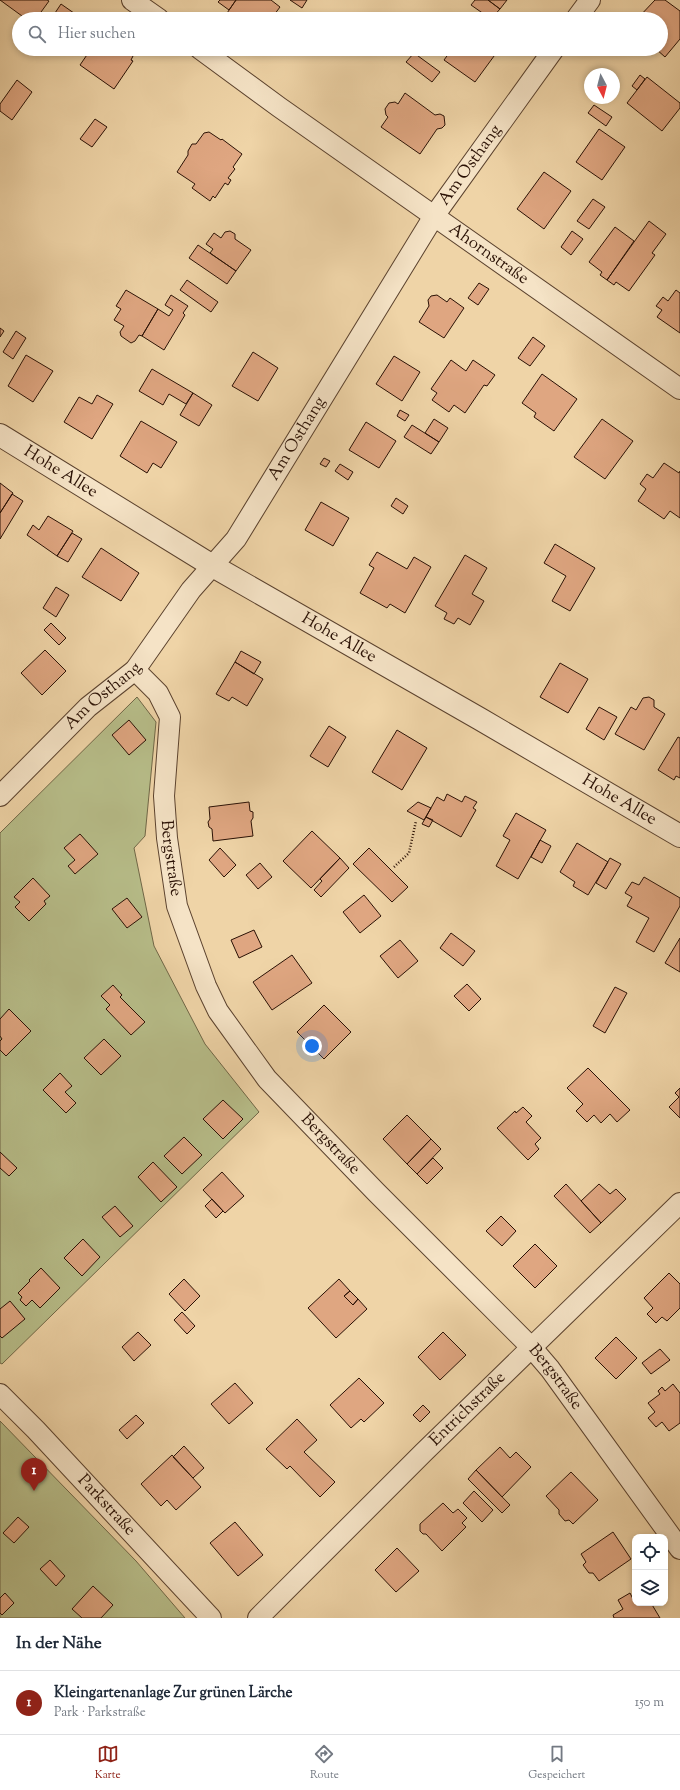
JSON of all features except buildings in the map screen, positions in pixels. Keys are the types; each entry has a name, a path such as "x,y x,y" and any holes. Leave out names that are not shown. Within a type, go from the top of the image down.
{"street":[{"path":"132,0 149,12"},
{"path":"581,12 590,0"},
{"name":"Ahornstraße","path":"210,56 279,107 680,390"},
{"name":"Am Osthang","path":"0,796 88,707 135,670 191,590 211,565 236,539 434,216 549,56"},
{"name":"Hohe Allee","path":"0,435 211,565 480,719 680,836"},
{"name":"Bergstraße","path":"135,670 158,693 170,717 164,796 167,838 177,906 206,986 218,1011 267,1079 376,1192 532,1348 550,1369 680,1549"},
{"name":"Entrichstraße","path":"258,1618 424,1452 680,1203"},
{"name":"Parkstraße","path":"0,1394 36,1430 212,1618"}],"path":[{"path":"394,867 409,853 416,821"}],"green space":[{"path":"137,697 156,722 145,836 134,848 154,946 205,1044 259,1112 2,1364 0,1363 0,833"},
{"path":"0,1421 136,1561 185,1618 0,1618"}],"place":[{"name":"Kleingartenanlage Zur grünen Lärche","path":"34,1491"}]}
